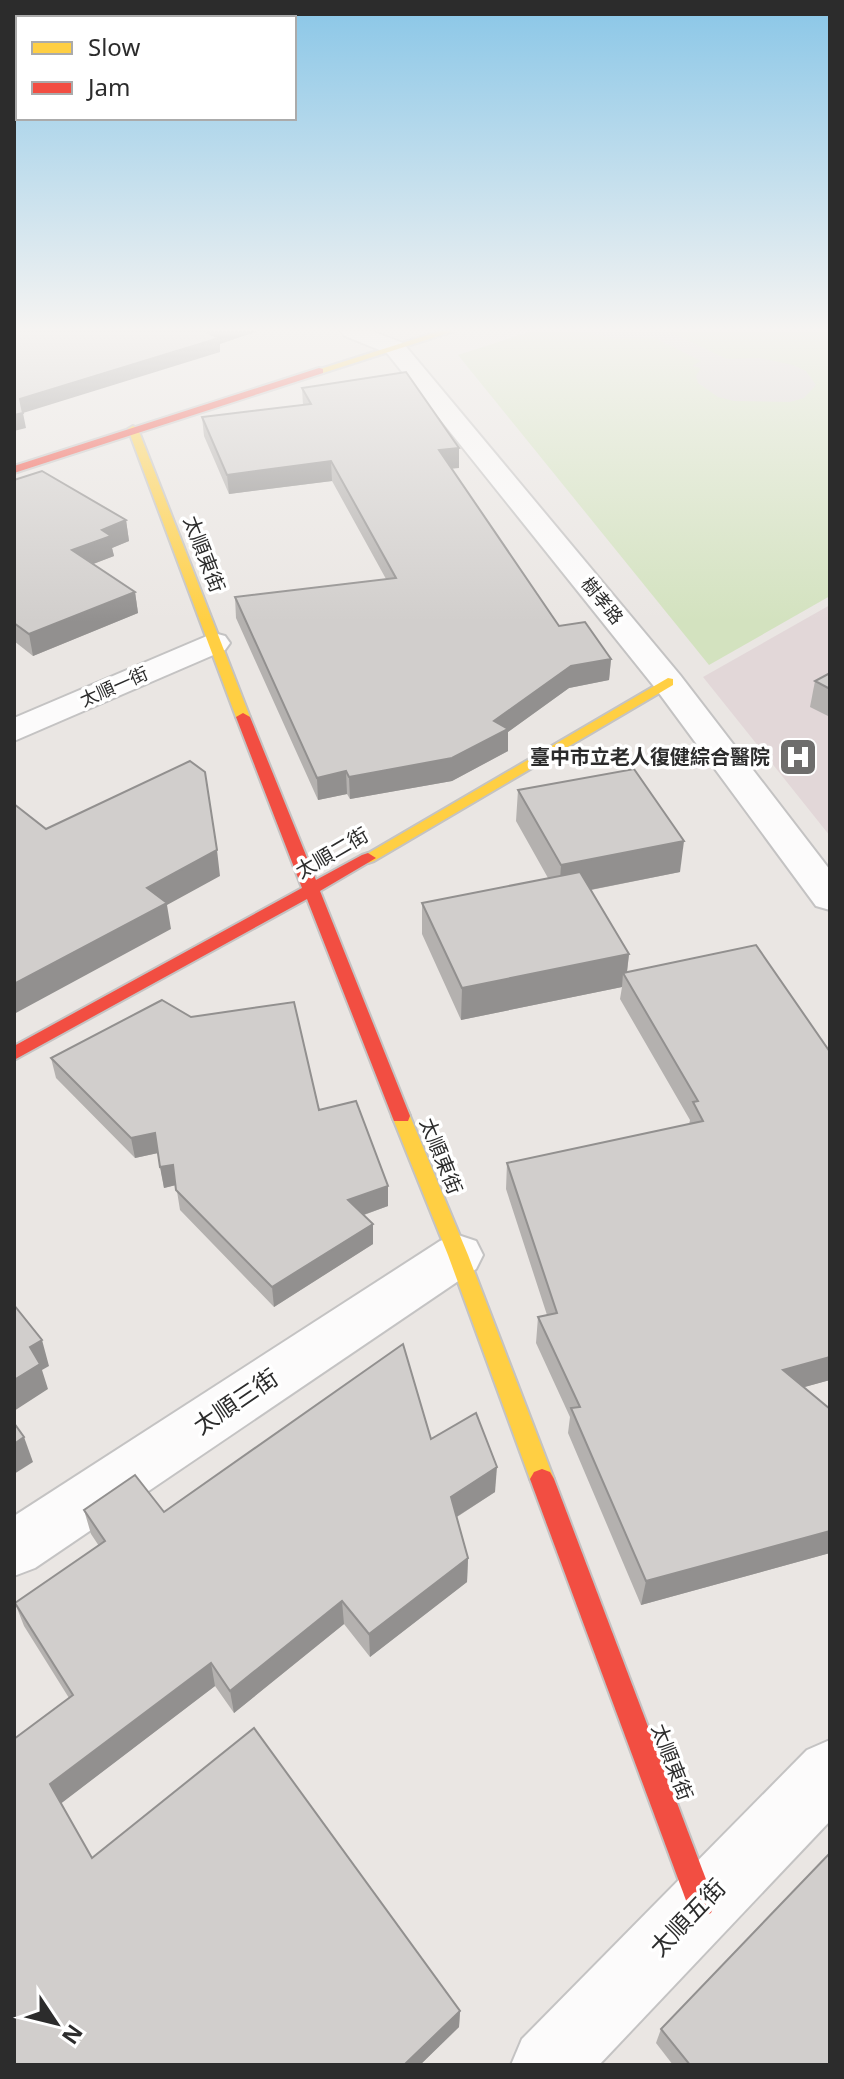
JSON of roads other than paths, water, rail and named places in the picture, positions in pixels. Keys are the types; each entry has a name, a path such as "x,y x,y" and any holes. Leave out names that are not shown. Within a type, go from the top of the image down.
{"street":[{"path":"14,470 136,428"},
{"name":"樹孝路","path":"460,428 668,682 830,897"},
{"name":"太順東街","path":"133,429 309,892 458,1255 701,1903"},
{"name":"太順一街","path":"14,731 214,643"},
{"name":"太順二街","path":"14,1054 309,892 668,682"},
{"name":"太順三街","path":"14,1549 458,1255"},
{"name":"太順五街","path":"548,2065 701,1903 830,1773"}],"place":[{"name":"臺中市立老人復健綜合醫院","path":"798,757"}]}
